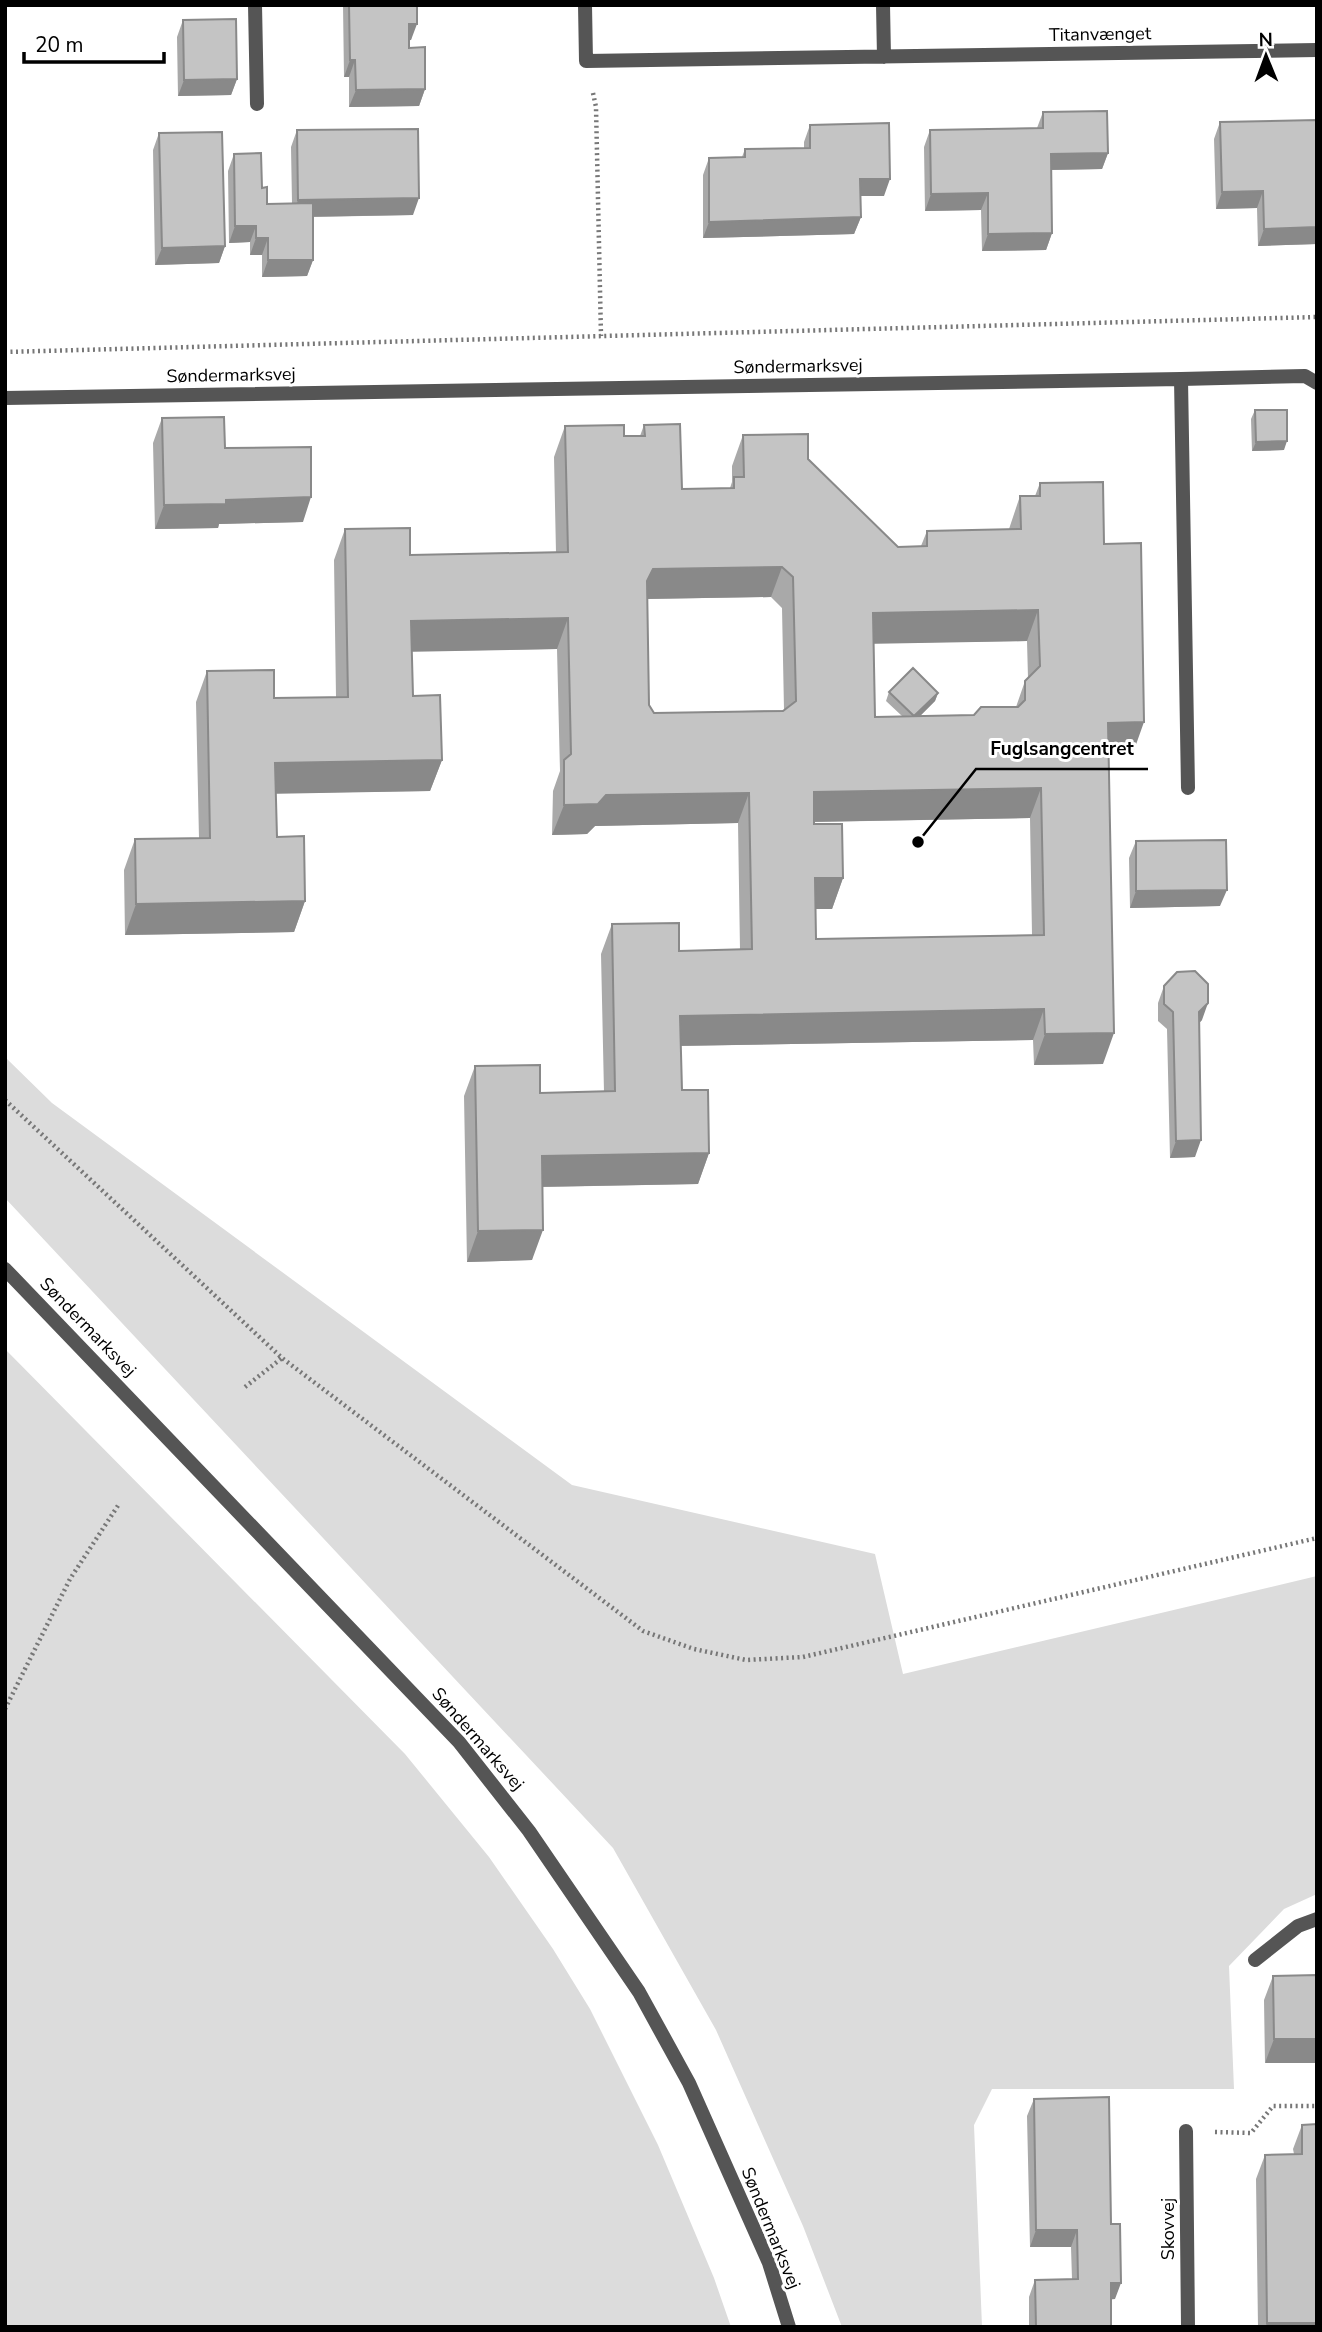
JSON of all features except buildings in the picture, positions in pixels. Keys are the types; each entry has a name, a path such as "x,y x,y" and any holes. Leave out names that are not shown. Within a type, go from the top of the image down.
{"street":[{"path":"255,5 257,104"},
{"path":"585,5 586,61"},
{"path":"883,5 884,57"},
{"name":"Titanvænget","path":"586,61 1317,50"},
{"name":"Søndermarksvej","path":"5,398 1305,376 1317,383"},
{"path":"1181,379 1188,788"},
{"name":"Søndermarksvej","path":"5,1269 459,1742 529,1831 639,1992 688,2084 769,2263 789,2327"},
{"path":"1255,1960 1297,1926 1317,1919"},
{"name":"Skovvej","path":"1186,2131 1188,2327"}],"path":[{"path":"586,61 596,107 601,336"},
{"path":"5,352 1317,317"},
{"path":"5,1100 282,1358 643,1631 694,1649 746,1660 803,1657 1317,1538"},
{"path":"245,1387 282,1358"},
{"path":"5,1709 70,1579 119,1504"},
{"path":"1186,2131 1251,2133 1273,2106 1317,2106"}],"shaded area":[{"path":"5,1057 52,1103 572,1485 875,1554 903,1674 1317,1576 1317,1894 1284,1909 1229,1966 1234,2089 992,2089 974,2125 982,2327 842,2327 803,2226 716,2030 613,1848 5,1198"},
{"path":"5,1349 405,1754 489,1857 553,1949 590,2009 658,2145 714,2278 731,2327 5,2327"}],"place":[{"name":"Fuglsangcentret","path":"918,842"}]}
